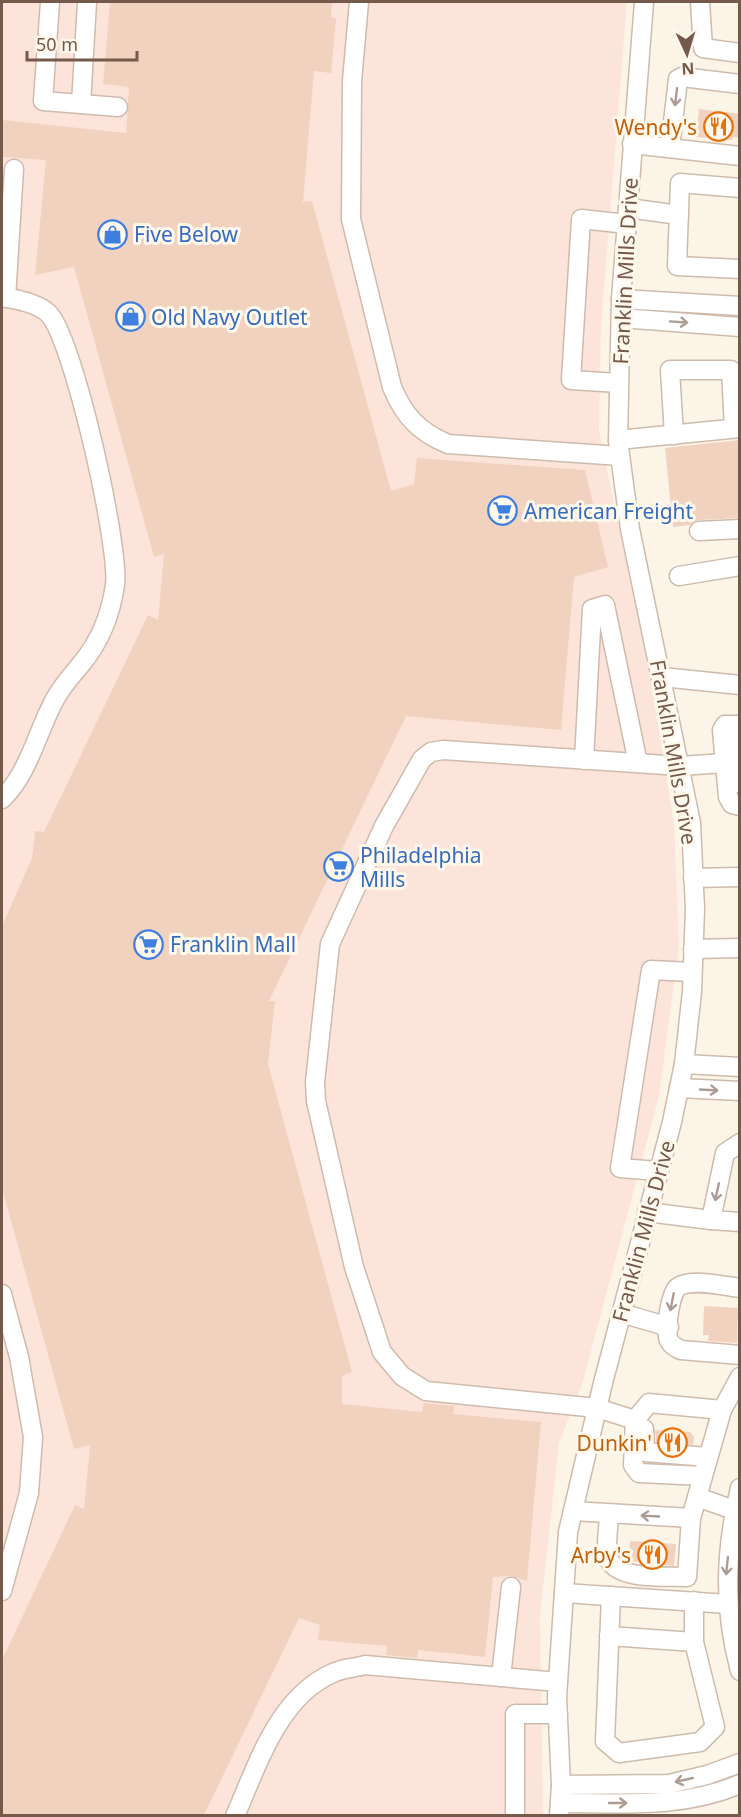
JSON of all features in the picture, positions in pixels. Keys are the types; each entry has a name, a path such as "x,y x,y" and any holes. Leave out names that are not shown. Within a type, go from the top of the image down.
{"street":[{"path":"50,2 43,101 118,107"},
{"path":"81,104 87,2"},
{"path":"358,2 352,81 351,219 392,387 400,406 413,424 428,436 448,444 619,448 674,435 737,428 731,370 670,370 674,435"},
{"name":"Franklin Mills Drive","path":"560,1801 558,1682 568,1532 597,1408 679,1088 684,1064 693,972 691,823 630,529 619,448 621,299 632,144 644,37 644,2"},
{"path":"700,2 703,48 740,53"},
{"path":"670,148 678,79 682,77 740,84"},
{"path":"632,144 740,156"},
{"path":"2,799 11,790 38,741 54,700 93,648 105,625 115,584 114,542 101,480 63,337 49,313 33,304 4,298 14,169"},
{"path":"740,188 680,183 677,266 740,269"},
{"path":"619,383 571,380 580,219 679,215"},
{"path":"621,299 740,306"},
{"path":"621,318 740,327"},
{"path":"699,531 740,529"},
{"path":"679,576 740,566"},
{"path":"584,760 592,609 604,605 638,763"},
{"path":"662,677 740,685"},
{"path":"740,790 737,783 738,725 725,725 722,730 728,796 732,804 740,806"},
{"path":"634,1420 597,1408 426,1391 402,1377 382,1352 354,1268 316,1101 315,1082 330,944 384,826 422,759 431,752 443,750 680,766 725,763"},
{"path":"693,878 740,877"},
{"path":"693,949 740,948"},
{"path":"658,1171 620,1168 651,970 693,972"},
{"path":"684,1064 740,1067"},
{"path":"679,1088 740,1091"},
{"path":"711,1220 725,1153 740,1143"},
{"path":"647,1212 740,1222"},
{"path":"740,1288 691,1284 679,1286 671,1295 668,1337 672,1346 681,1350 740,1355"},
{"path":"2,1293 19,1357 33,1437 29,1493 2,1592"},
{"path":"621,1313 669,1327"},
{"path":"609,1514 608,1557 613,1565 622,1572 634,1574 687,1577 691,1518 722,1410 740,1377"},
{"path":"703,1476 639,1473 633,1465 634,1420 649,1403 722,1410"},
{"path":"657,1404 644,1429 645,1452 708,1457"},
{"path":"740,1488 734,1510 726,1573 730,1635 740,1671"},
{"path":"697,1497 734,1510"},
{"path":"573,1511 691,1518"},
{"path":"501,1677 512,1587"},
{"path":"564,1593 728,1604"},
{"path":"611,1596 605,1742 619,1753 700,1742 715,1727 694,1642 694,1601"},
{"path":"609,1636 694,1642"},
{"path":"235,1815 274,1732 291,1704 309,1686 335,1672 365,1665 558,1682"},
{"path":"515,1815 515,1714 558,1714"},
{"path":"560,1801 669,1784 707,1775 740,1763"},
{"path":"560,1801 673,1802 721,1793 740,1784"}],"shaded area":[{"name":"Philadelphia Mills","path":"2,2 627,2 601,326 599,431 652,687 674,824 679,946 659,1096 582,1385 559,1443 540,1615 543,1815 2,1816"}],"building":[{"name":"Franklin Mall","path":"110,2 332,2 331,17 336,19 331,73 314,71 303,202 312,201 391,491 414,484 417,458 585,470 608,567 574,577 561,730 406,716 269,1001 275,1001 268,1064 352,1372 342,1376 342,1404 422,1412 424,1403 454,1406 453,1414 541,1422 527,1581 512,1576 493,1577 485,1657 418,1650 417,1658 386,1655 387,1646 318,1640 320,1625 299,1618 204,1815 2,1815 2,1660 75,1505 84,1509 90,1445 74,1449 2,1188 2,926 32,858 35,831 44,832 148,615 158,620 164,554 154,557 74,267 35,275 46,160 2,157 2,120 126,133 129,87 103,84"},
{"name":"Wendy's","path":"699,109 740,114 740,138 733,137 732,140 696,137"},
{"path":"740,440 740,518 698,520 690,525 673,527 665,448"},
{"path":"704,1306 738,1308 737,1343 708,1341 709,1335 703,1335"},
{"name":"Dunkin'","path":"655,1430 690,1432 694,1437 693,1445 656,1442"},
{"name":"Arby's","path":"630,1541 676,1544 674,1566 629,1561"}],"place":[{"name":"Wendy's","path":"718,127"},
{"name":"Five Below","path":"113,234"},
{"name":"Old Navy Outlet","path":"130,317"},
{"name":"American Freight","path":"503,511"},
{"name":"Philadelphia Mills","path":"339,867"},
{"name":"Franklin Mall","path":"149,944"},
{"name":"Dunkin'","path":"673,1443"},
{"name":"Arby's","path":"652,1555"}]}
